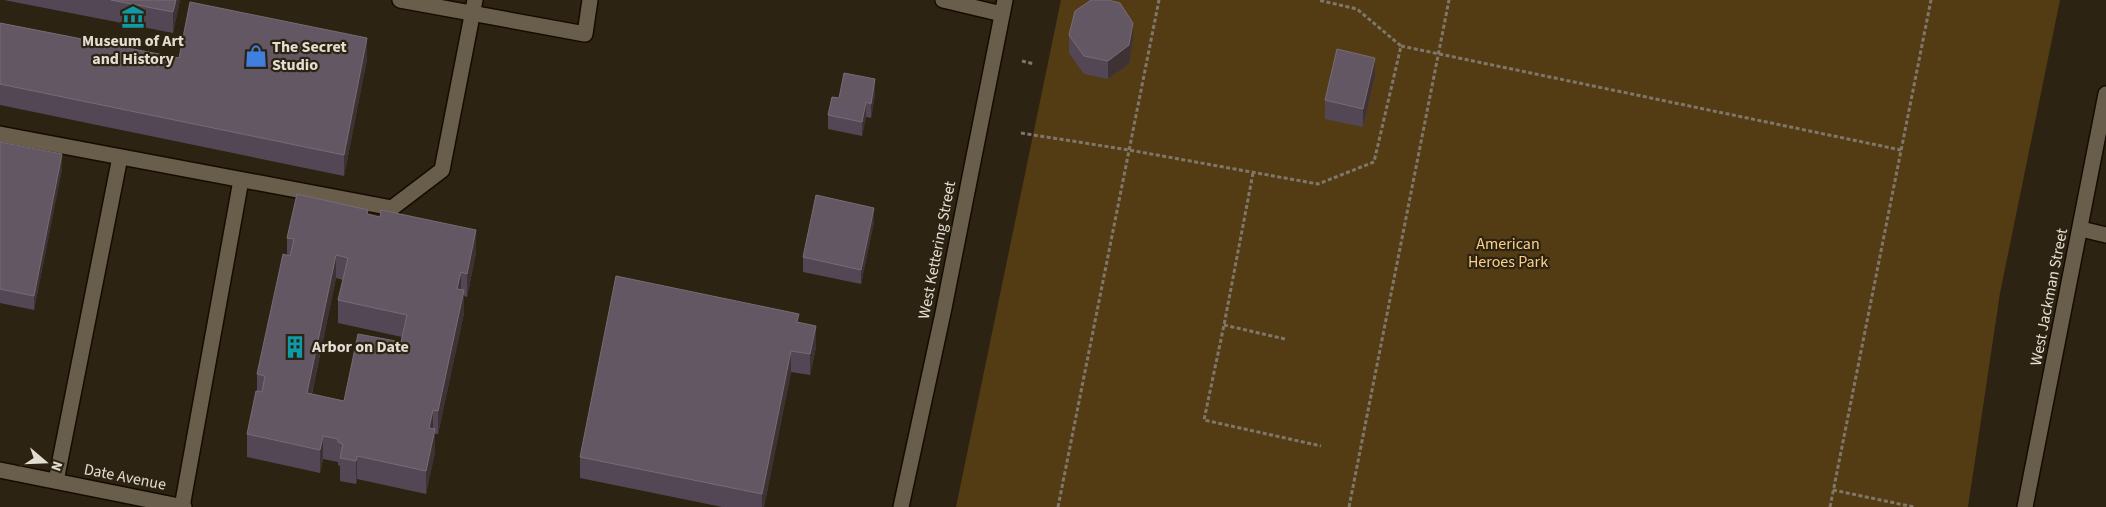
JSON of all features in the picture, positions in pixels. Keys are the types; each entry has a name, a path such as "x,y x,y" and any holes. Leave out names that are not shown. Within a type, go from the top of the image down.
{"street":[{"path":"400,0 474,7 584,34 590,0"},
{"path":"943,0 1003,7"},
{"path":"0,134 392,208 442,170 474,7"},
{"name":"West Kettering Street","path":"901,507 943,313 1003,7"},
{"name":"West Jackman Street","path":"2025,507 2106,94"},
{"path":"56,481 120,157"},
{"path":"183,507 241,180"},
{"path":"2081,229 2106,234"},
{"name":"Date Avenue","path":"0,470 183,507"}],"path":[{"path":"1058,507 1159,0"},
{"path":"1318,0 1357,9 1402,46 1900,150"},
{"path":"1348,507 1449,0"},
{"path":"1830,507 1931,0"},
{"path":"1021,133 1129,150 1318,184 1374,162 1402,46"},
{"path":"1022,61 1034,64"},
{"path":"1253,173 1204,420 1321,446"},
{"path":"1224,325 1285,339"},
{"path":"1833,490 1914,507"}],"green space":[{"name":"American Heroes Park","path":"1061,0 2060,0 2000,293 1968,507 956,507"}],"building":[{"path":"111,0 176,0 173,12"},
{"path":"1091,0 1108,0 1120,3 1133,23 1129,45 1108,61 1084,56 1069,35 1075,11"},
{"path":"190,2 367,38 344,155 0,84 0,23 179,58"},
{"path":"1337,49 1375,58 1363,109 1325,100"},
{"path":"844,73 875,79 871,104 866,102 862,122 828,115 832,97 839,98"},
{"path":"0,142 62,154 34,296 0,289"},
{"name":"Arbor on Date","path":"297,194 368,210 367,214 380,217 381,210 476,230 467,274 461,272 457,289 464,290 438,411 433,410 429,428 435,429 426,471 357,456 356,461 340,458 343,444 338,442 338,439 323,436 320,450 247,434 256,391 262,392 265,376 257,374 283,254 290,256 294,239 287,238","holes":["336,255 348,258 338,300 407,315 401,342 358,334 344,401 307,393"]},
{"path":"816,195 874,208 861,270 803,257"},
{"path":"616,276 799,314 797,322 816,326 810,354 791,351 762,494 580,457"}],"place":[{"name":"Museum of Art and History","path":"133,17"},
{"name":"The Secret Studio","path":"256,56"},
{"name":"Arbor on Date","path":"295,347"}]}
